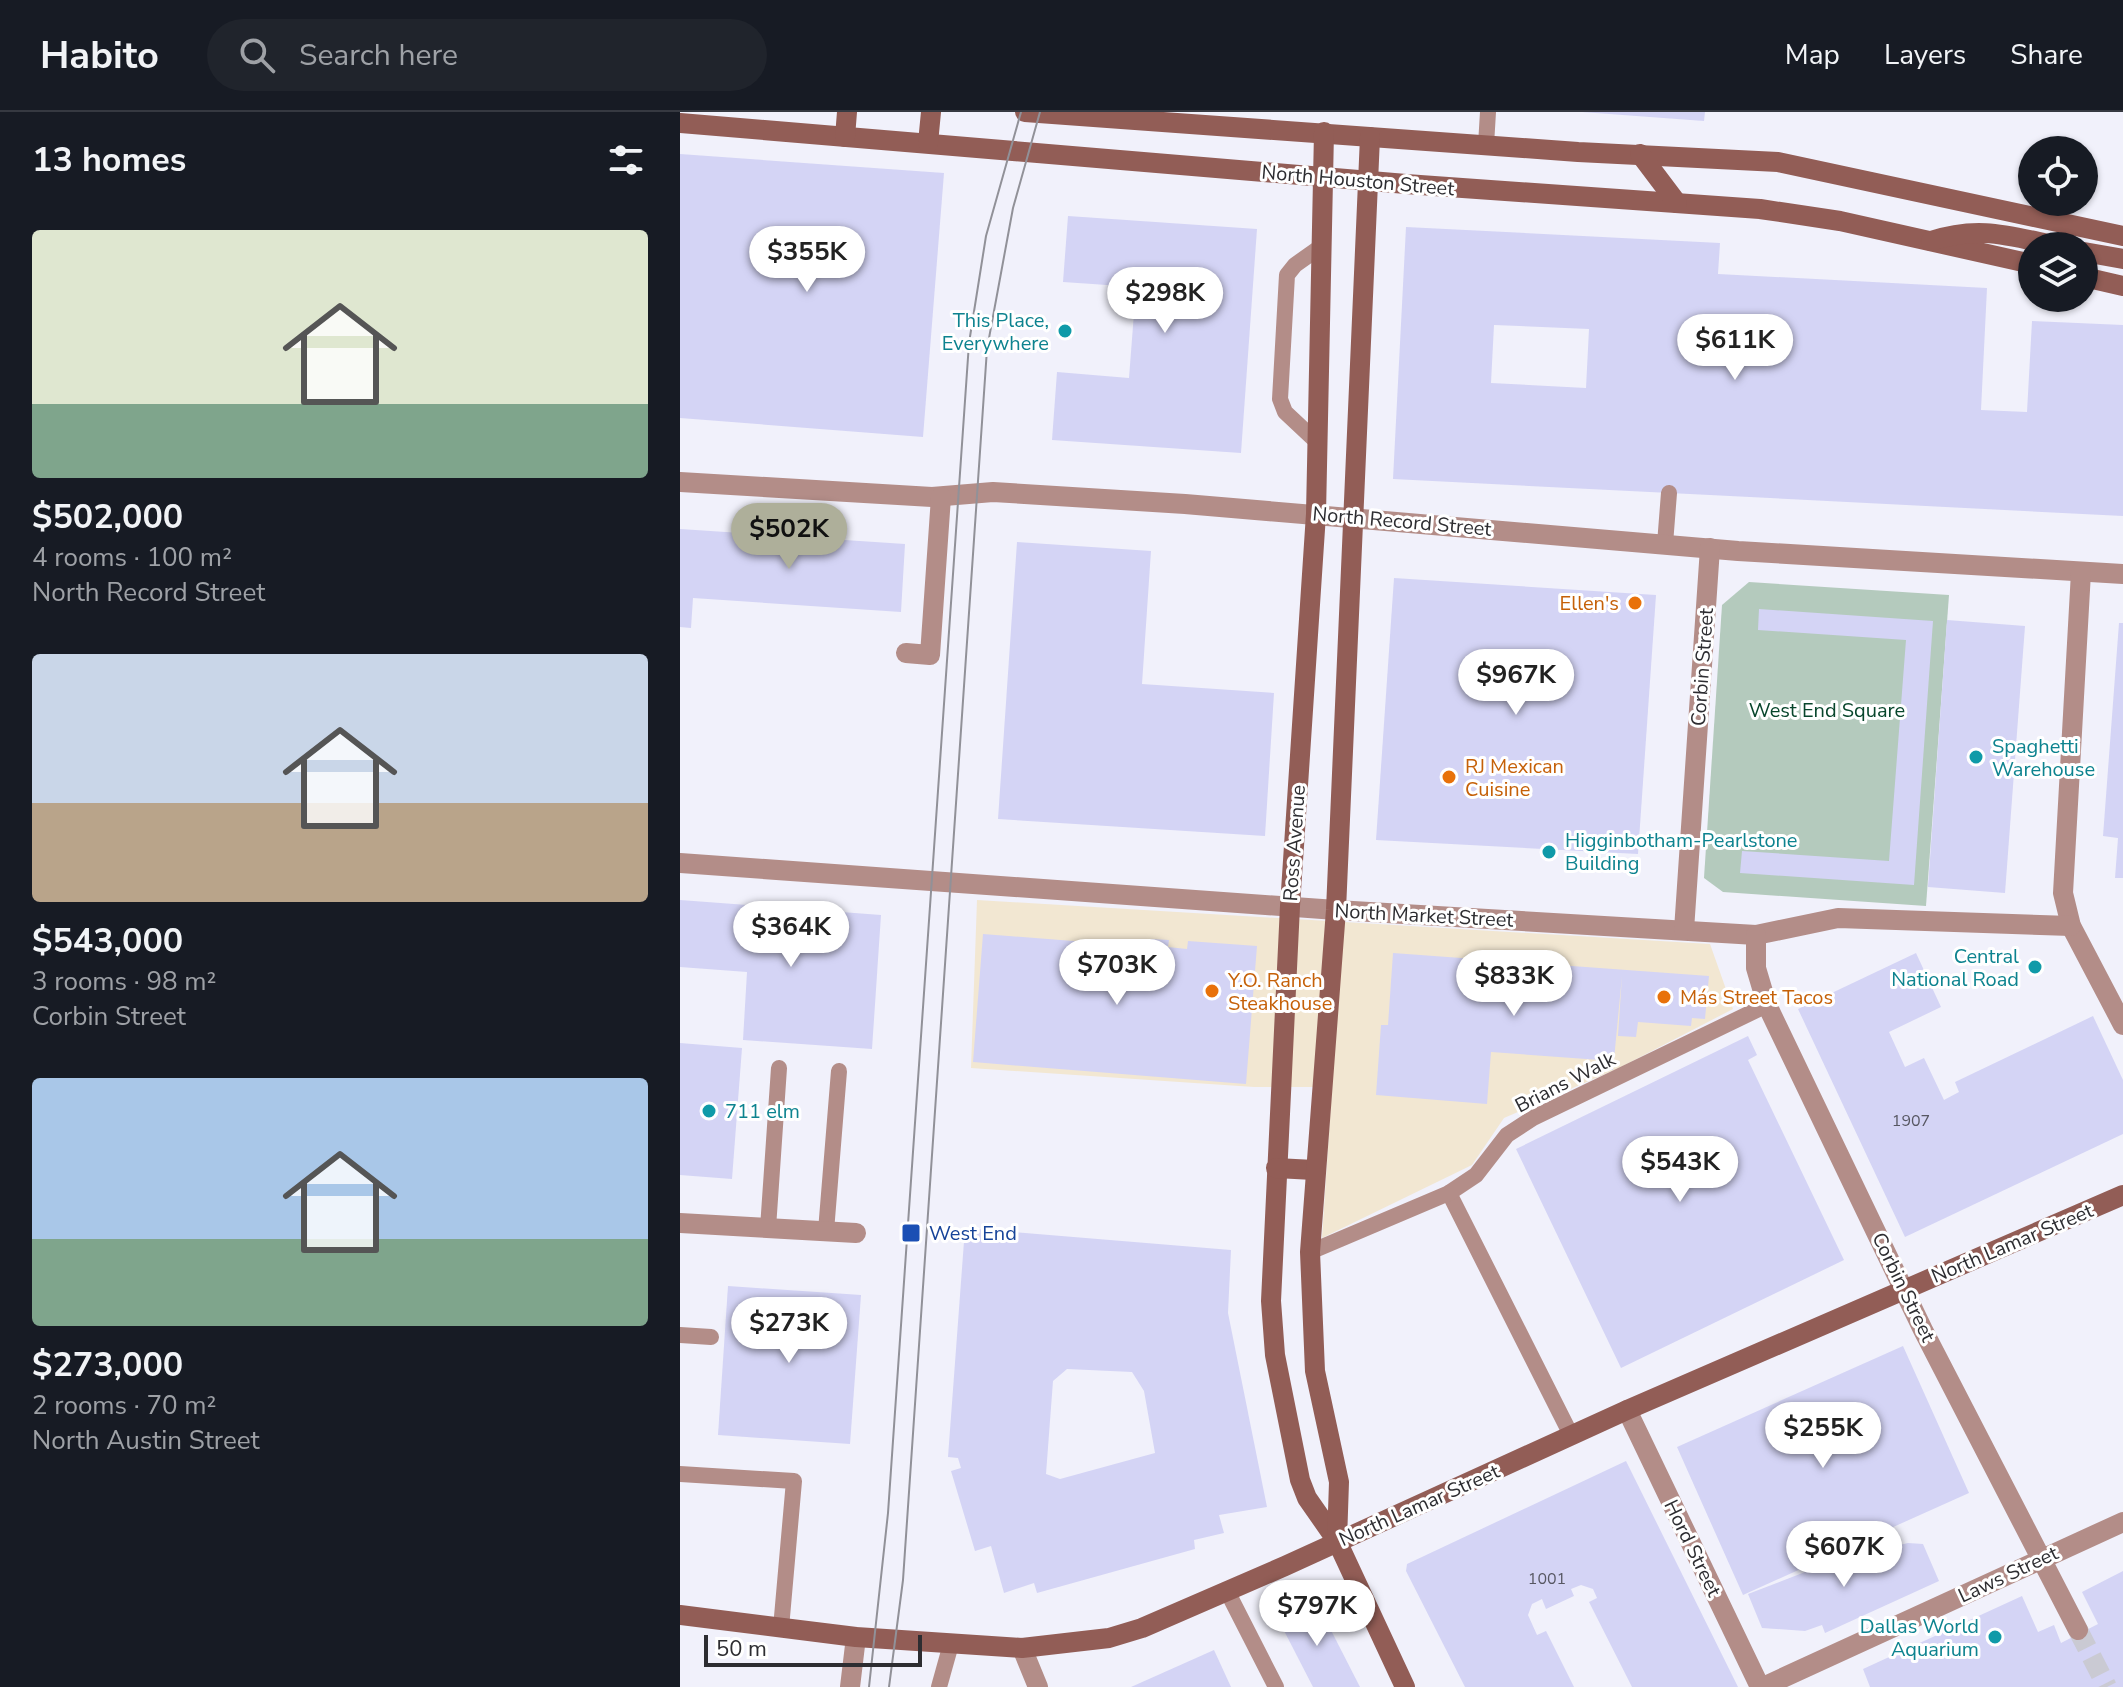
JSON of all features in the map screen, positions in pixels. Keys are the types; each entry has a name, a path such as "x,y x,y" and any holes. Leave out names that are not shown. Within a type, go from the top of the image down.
{"main road":[{"path":"845,137 847,112"},
{"path":"928,143 931,112"},
{"path":"1025,112 1778,162 2123,236"},
{"name":"North Houston Street","path":"680,123 1760,209 2018,261"},
{"name":"Ross Avenue","path":"1324,132 1319,248 1316,514 1271,1261 1275,1355 1300,1480 1307,1498 1337,1541 1405,1687"},
{"name":"Ross Avenue","path":"1337,1541 1339,1482 1315,1371 1310,1252 1336,910 1370,137"},
{"path":"1640,154 1677,203"},
{"path":"1931,241 1959,232 1985,231 2018,238"},
{"path":"2098,255 2123,259"},
{"path":"2098,280 2123,286"},
{"path":"1276,1168 1314,1170"},
{"name":"North Lamar Street","path":"680,1615 856,1637 1022,1648 1109,1638 1142,1628 1227,1591 1627,1410 2123,1195"}],"street":[{"name":"North Record Street","path":"680,482 941,497 993,492 1355,517 1710,548 2123,574"},
{"path":"906,653 930,655 941,497"},
{"name":"Corbin Street","path":"1684,930 1710,548"},
{"path":"2081,572 2063,893 2071,926 2123,1025"},
{"name":"North Market Street","path":"680,863 1336,910 1756,935 1838,918 2071,926"},
{"name":"Corbin Street","path":"1756,935 1756,968 1767,1005 1904,1290 2078,1630"},
{"path":"680,1223 856,1233"},
{"name":"Hord Street","path":"1627,1410 1761,1687"},
{"name":"Laws Street","path":"1761,1687 2123,1522"},
{"path":"850,1687 856,1637"},
{"path":"1022,1648 1038,1687"}],"lane":[{"path":"1486,145 1488,112"},
{"path":"1317,442 1285,412 1280,399 1287,275 1295,265 1319,248"},
{"path":"1665,544 1669,493"},
{"name":"Brians Walk","path":"1310,1252 1449,1193 1476,1175 1507,1135 1533,1118 1767,1005"},
{"path":"768,1228 779,1068"},
{"path":"826,1231 839,1071"},
{"path":"1449,1193 1571,1435"},
{"path":"680,1335 711,1337"},
{"path":"680,1474 794,1481 781,1628"},
{"path":"1227,1591 1276,1687"},
{"path":"939,1687 951,1644"}],"shaded area":[{"path":"977,900 1710,944 1733,1009 1619,1068 1504,1118 1472,1165 1322,1238 1332,1087 1254,1087 971,1068"}],"green space":[{"name":"West End Square","path":"1749,582 1949,595 1926,906 1723,892 1704,878 1722,605"}],"building":[{"path":"1582,112 1705,112 1704,121"},
{"path":"680,154 944,173 923,437 680,418"},
{"path":"1068,216 1257,229 1241,453 1052,440 1057,372 1129,378 1136,287 1063,282"},
{"path":"1406,227 1720,243 1718,274 1987,288 1981,410 2027,412 2032,321 2123,325 2123,516 1393,479","holes":["1494,325 1589,329 1586,388 1491,383"]},
{"path":"680,529 905,544 901,612 693,598 691,628 680,627"},
{"path":"1017,542 1151,551 1142,684 1274,693 1265,836 998,819"},
{"path":"1394,578 1656,595 1638,854 1376,840"},
{"path":"1759,609 1933,621 1914,885 1740,873 1742,851 1889,861 1906,640 1758,630"},
{"name":"Spaghetti Warehouse","path":"1947,620 2025,626 2005,893 1928,887"},
{"path":"2119,623 2123,623 2123,878 2115,878 2118,838 2103,836"},
{"path":"680,900 881,915 872,1049 743,1040 747,972 680,967"},
{"path":"983,934 1150,947 1151,939 1169,940 1168,947 1187,949 1188,941 1257,946 1246,1084 973,1062"},
{"path":"1393,953 1709,976 1705,1019 1692,1018 1691,1026 1638,1022 1636,1037 1618,1036 1622,976 1613,1070 1599,1069 1600,1060 1491,1052 1487,1104 1376,1095 1381,1025 1388,1025"},
{"path":"1916,953 1941,1007 1889,1032 1905,1067 1924,1058 1944,1100 1959,1092 1955,1082 2093,1016 2123,1080 2123,1134 1905,1237 1798,1009"},
{"path":"1748,1036 1757,1055 1748,1060 1844,1260 1621,1368 1516,1149"},
{"name":"711 elm","path":"680,1043 742,1048 732,1179 680,1175"},
{"path":"965,1228 1231,1250 1228,1313 1267,1507 1219,1515 1224,1533 1194,1540 1195,1549 1037,1593 1034,1583 1004,1593 991,1546 975,1551 951,1471 961,1468 958,1458 948,1457","holes":["1067,1369 1132,1372 1144,1391 1155,1453 1060,1479 1046,1474 1053,1381"]},
{"path":"728,1286 861,1295 850,1444 718,1435"},
{"path":"1903,1346 1969,1493 1891,1528 1894,1533 1887,1536 1884,1531 1854,1544 1856,1548 1849,1552 1847,1548 1743,1595 1677,1447"},
{"path":"1626,1461 1738,1687 1632,1687 1589,1602 1597,1598 1593,1589 1581,1585 1571,1589 1574,1596 1546,1609 1542,1599 1532,1604 1528,1615 1537,1635 1546,1631 1574,1687 1465,1687 1406,1571 1407,1564"},
{"path":"1908,1543 1923,1544 1939,1581 1825,1633 1822,1625 1805,1631 1762,1628 1748,1594 1836,1560"},
{"name":"Dallas World Aquarium","path":"2123,1571 2123,1687 1870,1687 1863,1669 2022,1596 2038,1632 2054,1625 2061,1643 2098,1624 2082,1592"},
{"path":"1315,1599 1360,1687 1313,1687 1278,1619"},
{"path":"1214,1650 1231,1687 1131,1687"}],"tunnel":[{"path":"2078,1630 2107,1687"}],"tram line":[{"path":"869,1687 888,1513 969,343 986,236 1021,112"},
{"path":"889,1687 903,1580 987,349 1013,208 1040,112"}],"place":[{"name":"This Place, Everywhere","path":"1065,331"},
{"name":"Ellen's","path":"1635,603"},
{"name":"Spaghetti Warehouse","path":"1976,757"},
{"name":"RJ Mexican Cuisine","path":"1449,777"},
{"name":"Higginbotham-Pearlstone Building","path":"1549,852"},
{"name":"Central National Road","path":"2035,967"},
{"name":"Y.O. Ranch Steakhouse","path":"1212,991"},
{"name":"Más Street Tacos","path":"1664,997"},
{"name":"711 elm","path":"709,1111"},
{"name":"West End","path":"911,1233"},
{"name":"Dallas World Aquarium","path":"1995,1637"}]}
